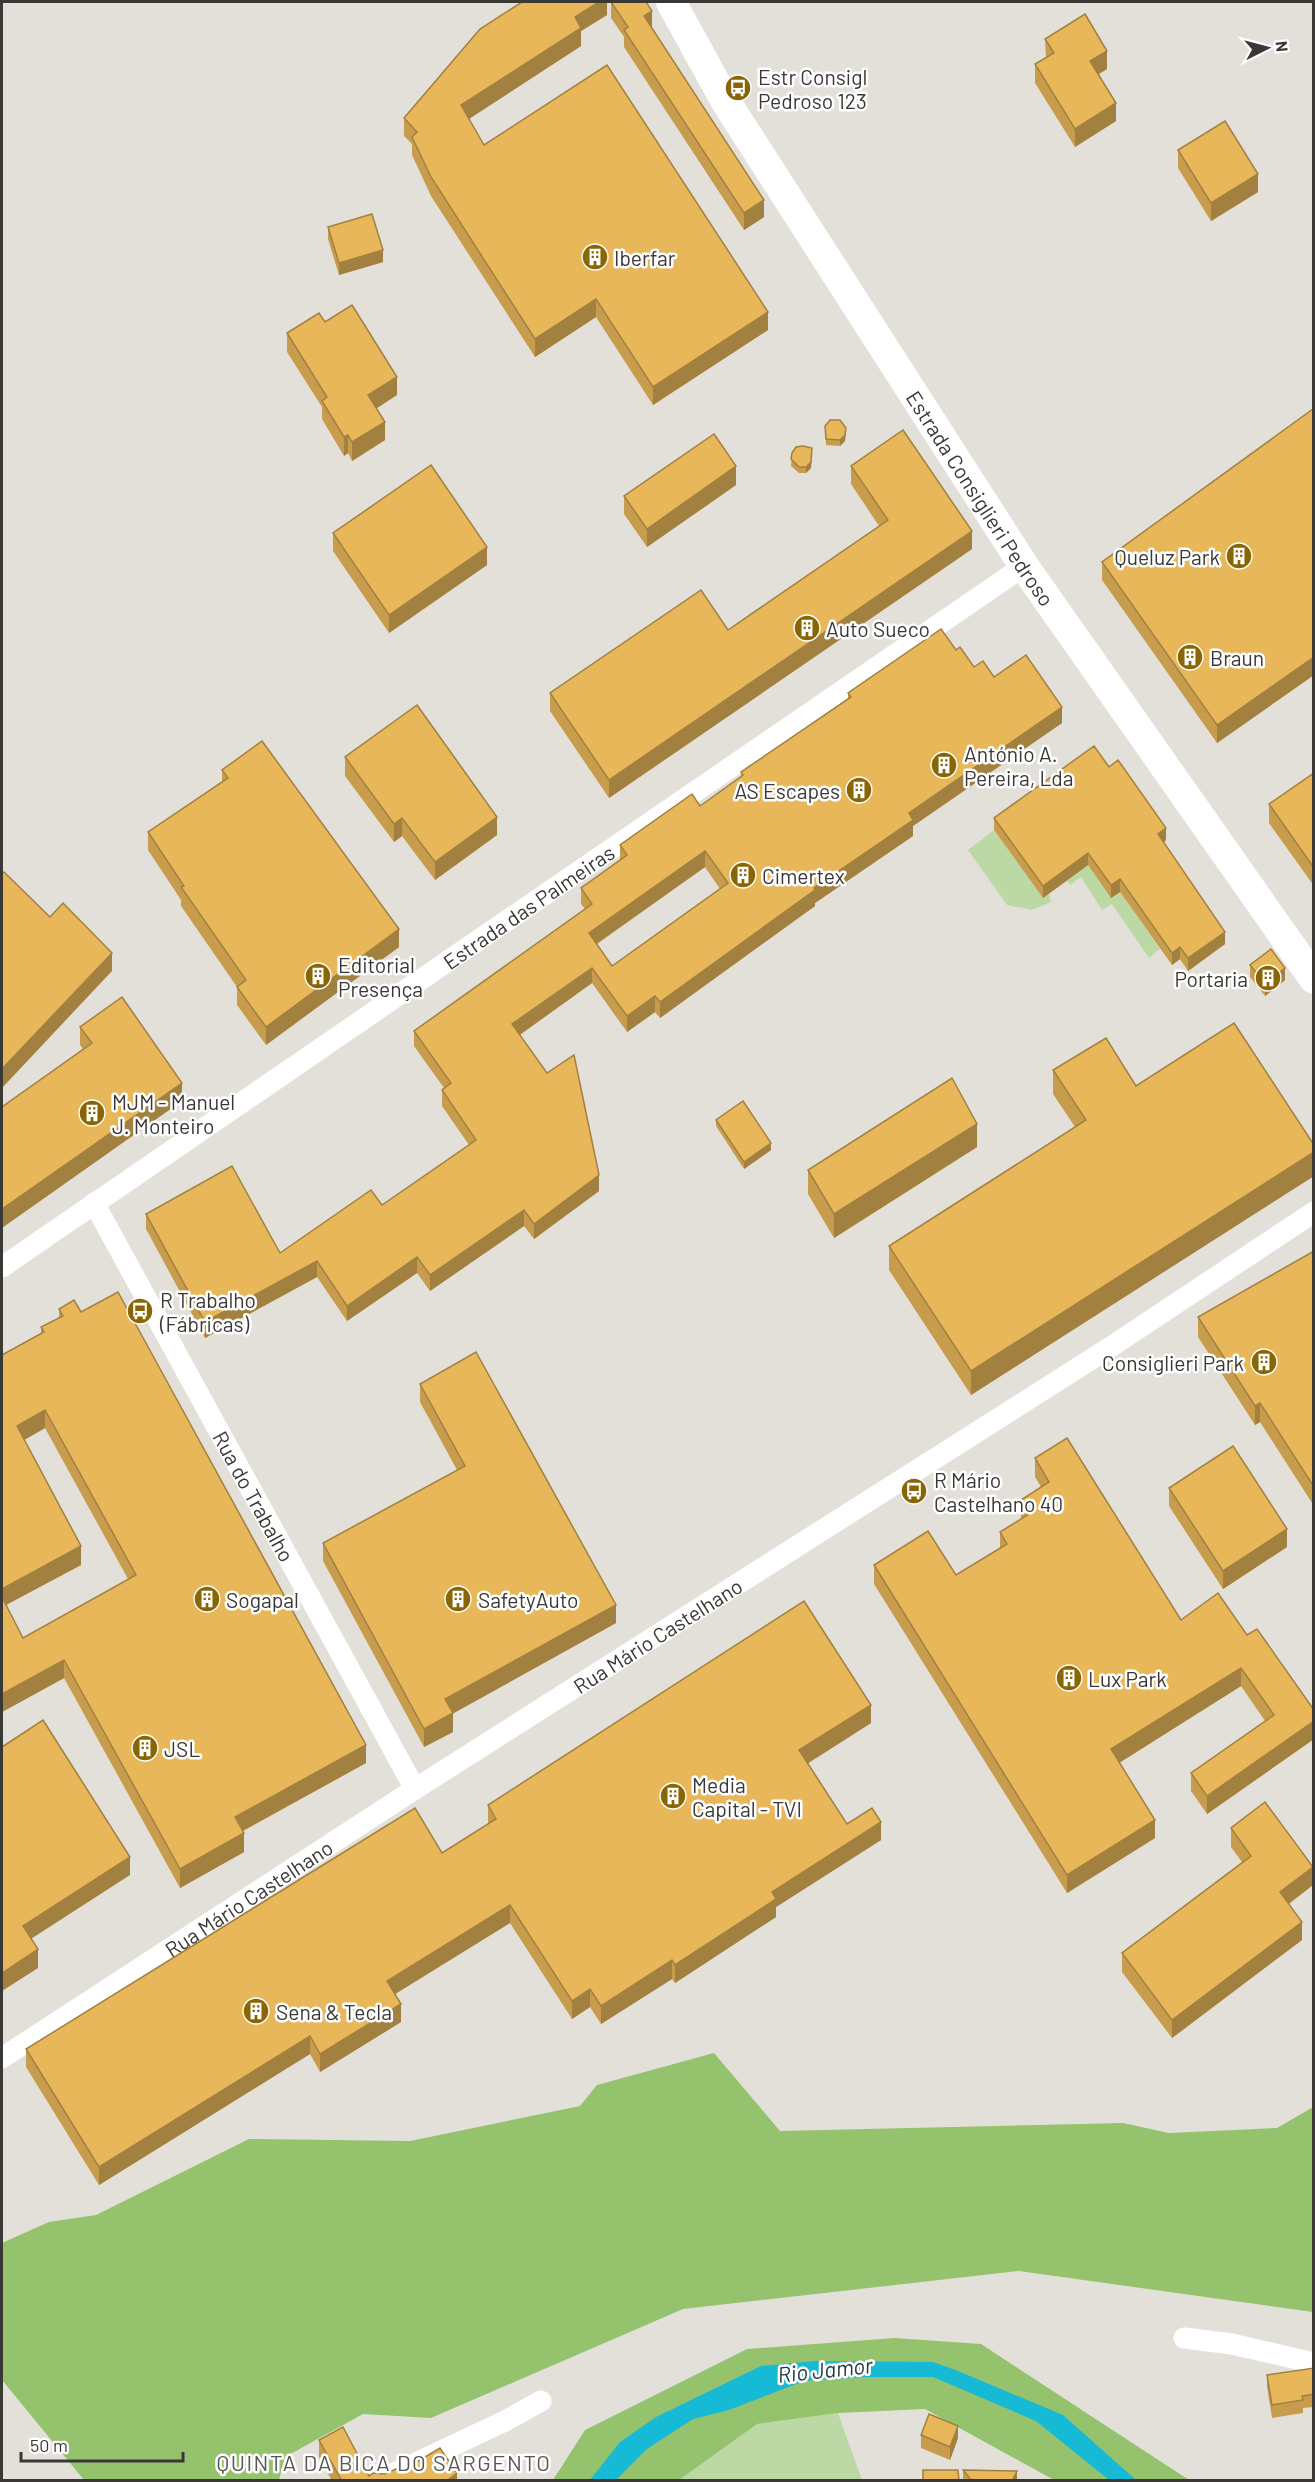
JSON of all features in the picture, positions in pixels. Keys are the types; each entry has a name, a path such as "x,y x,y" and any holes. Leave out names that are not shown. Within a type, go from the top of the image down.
{"main road":[{"name":"Estrada Consiglieri Pedroso","path":"670,2 726,102 1024,566 1314,979"}],"street":[{"name":"Estrada das Palmeiras","path":"2,1267 1024,566"},
{"name":"Rua do Trabalho","path":"94,1203 415,1789"},
{"name":"Rua Mário Castelhano","path":"2,2058 415,1789 1109,1348 1314,1212"},
{"path":"1184,2338 1232,2344 1314,2363"},
{"path":"380,2481 505,2421 541,2401"}],"green space":[{"path":"994,830 1043,898 1049,894 1051,902 1032,910 1007,905 968,850"},
{"path":"1088,865 1111,897 1120,892 1160,949 1149,958 1112,904 1102,910 1081,877 1070,885 1067,880"},
{"path":"714,2053 780,2131 1123,2123 1169,2133 1277,2128 1313,2107 1313,2312 1019,2271 683,2309 431,2418 363,2414 285,2457 279,2480 84,2480 2,2380 2,2243 49,2222 96,2215 249,2139 410,2141 580,2106 597,2085"},
{"path":"894,2338 981,2344 1189,2480 1054,2480 925,2409 838,2413 757,2424 679,2480 553,2480 585,2430 747,2349"},
{"path":"838,2413 862,2480 679,2480 756,2424"}],"water":[{"name":"Rio Jamor","path":"815,2361 933,2362 958,2371 1063,2415 1136,2480 1109,2480 1036,2421 933,2377 866,2377 804,2381 729,2410 693,2419 647,2449 616,2480 590,2480 620,2442 656,2417 761,2366"}],"building":[{"name":"Iberfar","path":"522,2 599,2 575,17 581,28 461,105 484,145 607,65 768,312 653,387 596,299 535,339 431,177 412,137 417,132 404,118 480,29"},
{"path":"611,2 646,2 652,11 644,16 764,200 744,213 624,30 628,27"},
{"path":"1085,14 1107,51 1090,61 1116,103 1075,129 1035,64 1054,53 1045,39"},
{"path":"1225,121 1258,174 1211,203 1178,150"},
{"path":"372,214 383,250 339,263 328,227"},
{"path":"352,305 397,377 368,395 385,422 352,442 348,435 344,437 322,401 327,397 287,333 319,313 325,322"},
{"name":"Queluz Park","path":"1313,409 1314,657 1217,725 1102,562"},
{"path":"830,420 840,420 846,428 845,435 840,440 826,439 825,426"},
{"name":"Auto Sueco","path":"903,430 972,531 609,780 550,693 701,590 728,630 888,520 851,466"},
{"path":"714,434 736,466 647,529 624,496"},
{"path":"796,447 812,448 811,462 806,467 799,467 791,459 792,453"},
{"path":"431,465 487,547 389,615 333,533"},
{"path":"941,629 956,650 960,647 974,667 983,661 994,677 1026,655 1062,707 909,813 913,820 814,888 815,890 660,1002 655,996 627,1016 592,968 512,1024 547,1073 574,1055 599,1175 534,1224 524,1210 430,1275 417,1257 347,1306 317,1261 205,1322 146,1214 232,1166 280,1253 371,1190 382,1205 476,1140 442,1090 451,1083 414,1031 592,904 581,888 627,855 620,845 692,794 700,806 743,775 741,772 851,697 848,693","holes":["705,851 728,883 612,966 589,933"]},
{"path":"417,705 497,817 435,862 402,818 394,824 345,757"},
{"path":"262,741 399,929 266,1027 237,987 246,980 181,887 184,886 148,832 228,778 222,770"},
{"path":"1094,746 1109,767 1118,760 1166,828 1158,834 1225,932 1188,958 1180,947 1172,953 1120,879 1111,885 1088,853 1043,886 994,818"},
{"path":"1314,773 1314,868 1269,804"},
{"path":"4,872 50,917 63,903 112,953 2,1069 2,874"},
{"path":"1271,949 1285,968 1265,984 1250,965"},
{"name":"MJM - Manuel J. Monteiro","path":"122,997 182,1083 2,1209 2,1107 92,1043 80,1027"},
{"path":"1234,1023 1314,1145 1314,1152 971,1371 889,1246 1086,1120 1053,1070 1106,1038 1136,1086"},
{"path":"952,1078 977,1124 834,1214 808,1170"},
{"path":"743,1101 771,1143 744,1162 716,1120"},
{"name":"Consiglieri Park","path":"1314,1251 1314,1487 1260,1403 1255,1406 1198,1317"},
{"path":"118,1292 366,1745 235,1817 244,1833 180,1869 64,1660 2,1694 2,1597 23,1638 136,1575 45,1410 17,1426 81,1546 2,1589 2,1355 44,1332 41,1327 63,1316 59,1309 74,1300 81,1312"},
{"path":"476,1352 616,1605 445,1699 453,1713 424,1729 323,1543 465,1466 420,1384"},
{"name":"Lux Park","path":"1067,1438 1181,1620 1218,1593 1247,1635 1257,1629 1314,1710 1314,1721 1207,1796 1191,1773 1274,1715 1241,1668 1111,1749 1155,1820 1067,1875 874,1565 928,1531 956,1575 1007,1544 1000,1532 1029,1514 1021,1500 1049,1482 1035,1458"},
{"path":"1233,1446 1287,1529 1223,1571 1169,1488"},
{"path":"804,1601 871,1705 799,1750 847,1824 872,1808 881,1822 772,1892 776,1899 675,1965 672,1960 601,2006 590,1989 572,2001 510,1905 387,1981 401,2004 320,2054 310,2036 99,2167 26,2049 415,1808 442,1853 496,1819 488,1805"},
{"path":"43,1720 130,1857 23,1926 38,1949 2,1973 2,1747"},
{"path":"1265,1802 1313,1867 1280,1892 1302,1922 1172,2020 1122,1953 1251,1856 1231,1828"},
{"path":"1314,2368 1314,2394 1302,2396 1303,2400 1272,2405 1267,2375"},
{"path":"929,2414 958,2426 950,2447 921,2435"},
{"path":"343,2427 369,2476 373,2473 385,2474 398,2468 400,2472 440,2448 457,2473 446,2481 342,2481 319,2440"},
{"path":"923,2470 958,2470 959,2481 923,2481"},
{"path":"963,2470 1017,2471 1012,2481 972,2481"}],"place":[{"name":"Estr Consigl Pedroso 123","path":"738,88"},
{"name":"Iberfar","path":"595,257"},
{"name":"Queluz Park","path":"1239,556"},
{"name":"Auto Sueco","path":"807,628"},
{"name":"Braun","path":"1190,657"},
{"name":"António A. Pereira, Lda","path":"944,765"},
{"name":"AS Escapes","path":"859,790"},
{"name":"Cimertex","path":"743,875"},
{"name":"Editorial Presença","path":"318,976"},
{"name":"Portaria","path":"1268,978"},
{"name":"MJM - Manuel J. Monteiro","path":"92,1113"},
{"name":"R Trabalho (Fábricas)","path":"140,1311"},
{"name":"Consiglieri Park","path":"1264,1362"},
{"name":"R Mário Castelhano 40","path":"914,1491"},
{"name":"Sogapal","path":"207,1599"},
{"name":"SafetyAuto","path":"458,1599"},
{"name":"Lux Park","path":"1069,1678"},
{"name":"JSL","path":"145,1748"},
{"name":"Media Capital - TVI","path":"673,1796"},
{"name":"Sena & Tecla","path":"256,2011"}],"district":[{"name":"QUINTA DA BICA DO SARGENTO","path":"384,2462"}]}
